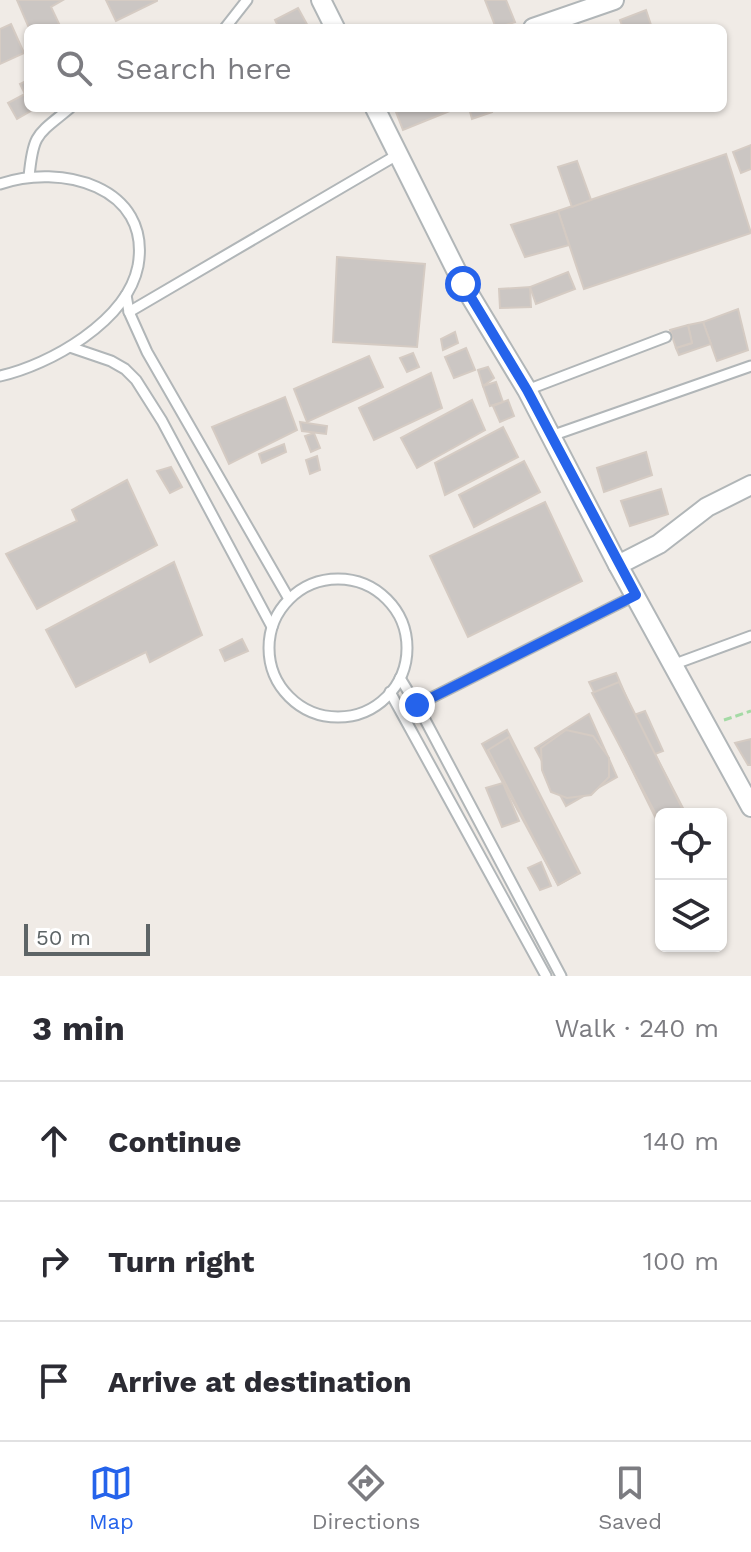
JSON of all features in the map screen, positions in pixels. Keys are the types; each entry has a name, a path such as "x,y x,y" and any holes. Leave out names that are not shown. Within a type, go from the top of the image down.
{"street":[{"path":"321,0 333,24"},
{"path":"545,24 614,0"},
{"path":"377,112 463,284 527,390 705,725 744,778 751,807"},
{"path":"618,565 659,544 707,507 751,485"}],"lane":[{"path":"228,24 247,0"},
{"path":"29,177 33,141 38,133 65,112"},
{"path":"129,312 397,155"},
{"path":"0,184 29,177 65,177 92,183 107,191 122,205 133,223 139,244 137,268 126,295 106,317 70,347 25,370 0,376"},
{"path":"126,295 129,312 147,352 289,599"},
{"path":"527,390 666,337"},
{"path":"70,347 125,369 136,380 167,430 272,627"},
{"path":"551,436 751,366"},
{"path":"167,430 187,423"},
{"path":"334,579 351,580 381,593 393,605 406,635 407,652 400,678 373,707 358,713 333,716 309,711 283,690 274,676 269,652 272,627 279,612 302,588 334,579"},
{"path":"417,705 636,595"},
{"path":"675,664 751,636"},
{"path":"400,678 561,976"},
{"path":"390,692 546,976"}],"path":[{"path":"705,725 751,711"}],"building":[{"path":"17,0 63,0 51,7 59,24 27,24"},
{"path":"106,0 157,0 157,1 116,21"},
{"path":"485,0 506,0 515,22 494,24"},
{"path":"298,8 307,24 277,24 275,20"},
{"path":"646,10 651,24 622,24 620,20"},
{"path":"11,24 24,53 0,64 0,29"},
{"path":"24,95 24,112 29,112 17,119 8,103"},
{"path":"396,112 447,112 403,130"},
{"path":"470,112 492,112 472,119"},
{"path":"751,145 751,169 741,173 733,152"},
{"path":"726,154 751,233 584,289 558,211"},
{"path":"577,161 591,200 572,207 558,167"},
{"path":"558,211 569,245 525,257 511,225"},
{"path":"337,257 425,264 417,347 333,342"},
{"path":"568,272 575,289 536,304 530,287"},
{"path":"530,287 531,307 500,308 499,289"},
{"path":"738,309 748,350 717,361 703,322"},
{"path":"703,322 711,344 679,355 676,348 692,343 688,325"},
{"path":"688,325 692,343 676,348 670,330"},
{"path":"455,332 458,343 443,350 441,339"},
{"path":"466,348 475,370 454,378 445,357"},
{"path":"413,353 419,367 407,372 400,358"},
{"path":"369,356 383,387 307,422 294,389"},
{"path":"488,367 494,378 483,386 478,370"},
{"path":"431,373 442,408 374,440 359,408"},
{"path":"496,382 503,402 490,406 483,386"},
{"path":"285,397 297,430 229,464 212,427"},
{"path":"472,400 485,430 417,468 401,438"},
{"path":"508,400 514,416 500,422 493,406"},
{"path":"300,422 327,426 326,434 302,431"},
{"path":"503,427 518,457 445,495 435,463"},
{"path":"314,433 320,448 311,452 305,436"},
{"path":"284,444 286,452 262,463 259,454"},
{"path":"646,452 652,475 604,492 597,468"},
{"path":"317,456 320,470 310,474 306,460"},
{"path":"524,461 540,492 474,527 459,495"},
{"path":"171,467 182,487 170,493 157,471"},
{"path":"127,480 157,545 37,609 6,554 77,521 72,510"},
{"path":"661,489 668,514 630,526 621,501"},
{"path":"545,502 582,581 468,637 430,556"},
{"path":"174,562 202,635 150,662 146,652 76,687 46,630"},
{"path":"242,639 248,651 225,661 220,650"},
{"path":"616,673 634,715 645,711 663,751 655,754 683,808 655,808 655,817 589,682"},
{"path":"619,682 682,808 655,808 655,813 592,693"},
{"path":"589,714 617,777 566,806 535,748"},
{"path":"507,730 580,873 558,885 482,744"},
{"path":"566,730 593,736 609,758 609,777 591,795 567,798 551,792 542,770 541,748"},
{"path":"509,737 579,873 558,885 488,750"},
{"path":"751,739 751,765 748,765 735,743"},
{"path":"503,783 519,821 502,827 486,788"},
{"path":"541,862 551,886 540,890 528,868"}],"route":[{"path":"417,705 636,595 527,390 463,284"}]}
